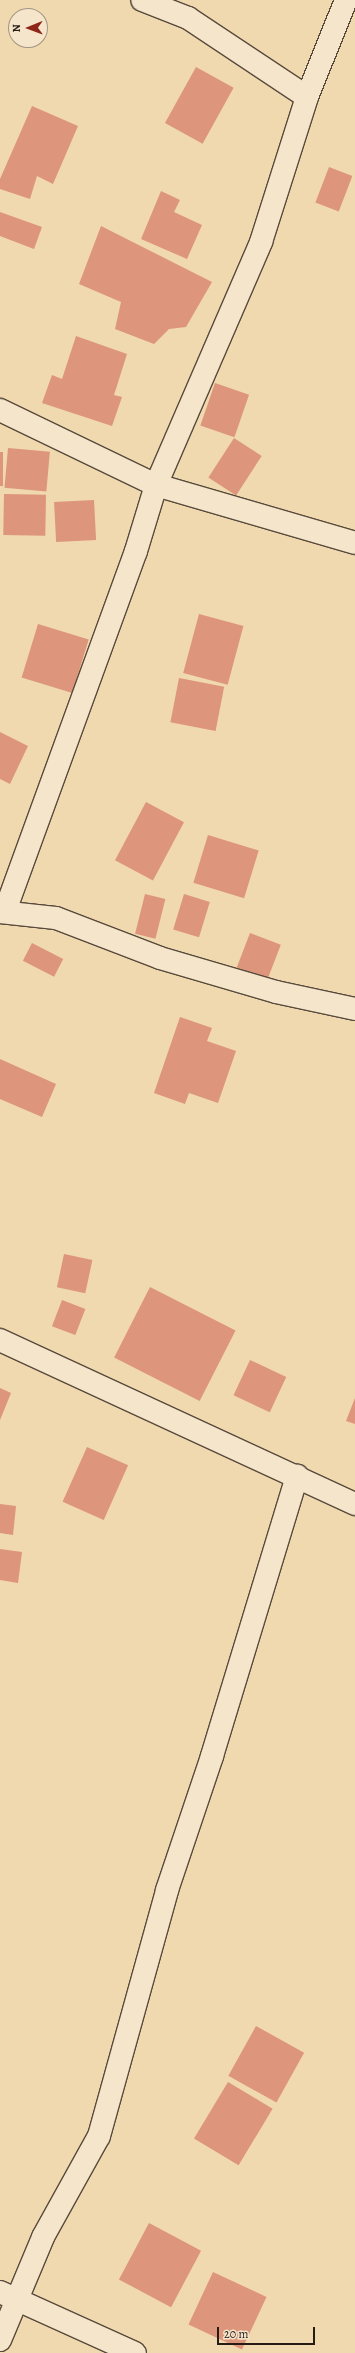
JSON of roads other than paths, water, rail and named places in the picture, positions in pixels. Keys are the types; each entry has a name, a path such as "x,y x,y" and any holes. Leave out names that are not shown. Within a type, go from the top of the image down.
{"street":[{"path":"142,0 188,18 307,97"},
{"path":"346,0 307,97 261,242 156,485 136,551 2,912 56,918 160,958 276,992 355,1009"},
{"path":"0,410 156,485 355,543"},
{"path":"0,1340 355,1504"},
{"path":"0,2340 8,2295 43,2237 99,2136 167,1890 212,1756 296,1476"},
{"path":"8,2295 135,2353"}]}
